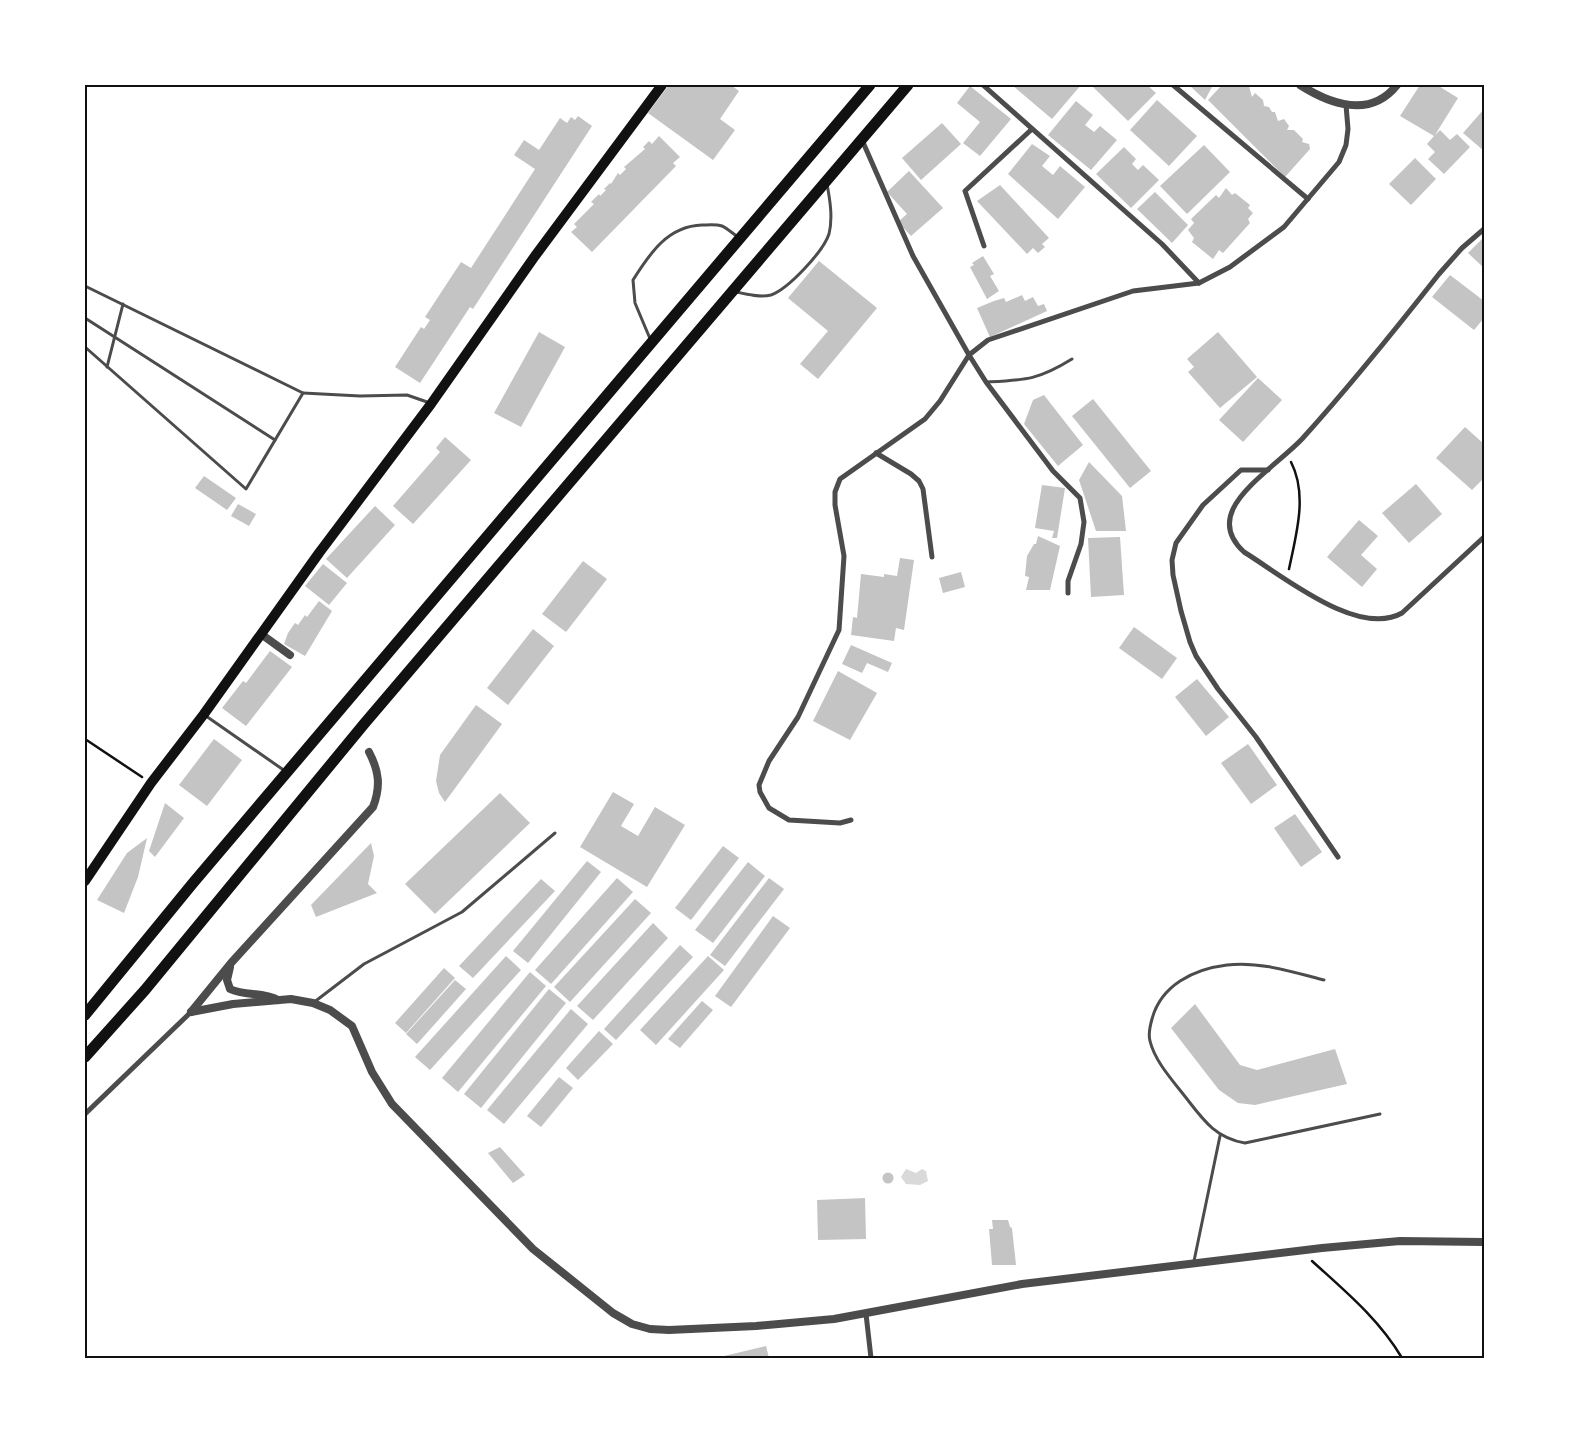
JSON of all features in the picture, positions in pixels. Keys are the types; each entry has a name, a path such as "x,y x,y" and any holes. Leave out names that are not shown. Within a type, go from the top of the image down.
{"highway":[{"path":"85,881 151,783 204,714 431,404 535,256 662,85"},
{"path":"85,1015 651,341 870,85"},
{"path":"85,1057 145,990 370,717 908,85"}],"street":[{"path":"983,85 1162,244 1199,283"},
{"path":"1173,85 1308,199"},
{"path":"1300,85 1329,102 1346,106 1380,99 1397,85"},
{"path":"851,820 840,824 788,820 769,808 760,792 759,785 763,772 798,717 839,630 844,556 837,524 835,492 840,479 925,419 940,401 969,355 988,340 1133,291 1199,283 1223,271 1259,248 1284,227 1338,162 1346,145 1348,129 1346,106"},
{"path":"984,246 965,191 1032,129"},
{"path":"862,140 913,256 969,355 986,382 1053,471 1080,498 1084,522 1081,544 1068,581 1068,593"},
{"path":"1484,228 1444,268 1332,404 1287,454 1268,470 1235,504 1230,516 1230,536 1244,552 1334,608 1353,616 1374,620 1393,619 1412,605 1484,537"},
{"path":"876,453 919,481 923,489 932,557"},
{"path":"1268,470 1241,470 1203,505 1176,543 1172,560 1173,575 1190,642 1196,656 1218,689 1262,744 1338,857"},
{"path":"261,634 290,655"},
{"path":"85,1114 191,1012 231,962 373,806 378,789 378,771 369,752"},
{"path":"231,962 227,980 230,989 240,992 268,994 278,1000"},
{"path":"191,1012 233,1004 278,1000 313,1002 330,1010 352,1026 372,1072 392,1104 533,1249 586,1293 626,1320 650,1329 669,1330 800,1323 866,1314 1022,1284 1300,1250 1400,1241 1484,1242"},
{"path":"866,1314 871,1358"}],"lane":[{"path":"733,291 756,296 770,295 786,287 812,259 828,236 831,209 826,182"},
{"path":"651,341 635,303 633,280 649,257 671,232 693,225 722,226 740,239"},
{"path":"85,286 303,393 360,396 407,395 431,404"},
{"path":"107,367 123,304"},
{"path":"85,318 275,440"},
{"path":"85,348 246,489 303,393"},
{"path":"986,382 1024,380 1047,375 1072,359"},
{"path":"204,714 287,773"},
{"path":"313,1002 364,964 462,912 555,833"},
{"path":"1324,980 1275,968 1228,965 1188,975 1166,992 1154,1012 1149,1040 1170,1077 1196,1112 1220,1136 1245,1143 1380,1114"},
{"path":"1194,1262 1220,1136"}],"path":[{"path":"1287,454 1296,472 1300,500 1297,534 1287,578"},
{"path":"85,738 151,783"},
{"path":"1300,1250 1367,1311 1383,1329 1402,1358"}],"shaded area":[{"path":"906,1169 916,1173 922,1169 926,1171 928,1181 920,1185 906,1184 901,1177"}],"building":[{"path":"669,85 731,85 739,91 720,119 735,130 713,160 648,113"},
{"path":"1012,85 1081,85 1052,119"},
{"path":"1091,85 1147,85 1156,93 1128,121"},
{"path":"1189,85 1213,85 1205,100"},
{"path":"1222,85 1249,86 1252,97 1255,93 1263,100 1264,106 1269,107 1272,112 1275,112 1278,121 1284,119 1289,126 1287,130 1294,130 1303,139 1302,142 1309,144 1310,149 1285,177 1208,100"},
{"path":"1420,85 1437,85 1458,98 1435,135 1440,130 1450,140 1457,134 1470,147 1444,174 1428,159 1435,152 1427,144 1434,136 1400,116"},
{"path":"970,86 1011,119 980,156 963,143 980,122 957,103"},
{"path":"1157,100 1197,136 1169,166 1130,130"},
{"path":"1076,101 1093,115 1085,125 1094,132 1100,126 1117,140 1091,170 1048,135"},
{"path":"1484,109 1484,151 1463,133"},
{"path":"578,116 592,126 473,309 470,307 420,383 395,367 421,327 424,329 430,320 425,317 461,262 471,268 535,169 514,155 524,140 539,150 560,118 567,123 571,117 575,120"},
{"path":"942,123 961,144 921,180 902,158"},
{"path":"659,136 680,157 673,163 676,166 592,252 571,232 577,227 574,224 594,204 591,202 606,190 604,189 611,184 618,173 620,175 626,169 624,167 645,149 643,147 649,141 652,144"},
{"path":"1032,144 1050,156 1042,166 1053,175 1060,166 1085,187 1058,219 1008,174"},
{"path":"1204,145 1230,172 1187,214 1160,186"},
{"path":"1124,147 1136,159 1132,164 1138,170 1143,165 1159,180 1131,208 1096,174"},
{"path":"1415,158 1436,179 1411,205 1389,184"},
{"path":"909,171 943,208 911,236 898,222 907,214 887,192"},
{"path":"1000,185 1049,238 1042,244 1045,247 1038,253 1033,248 1027,254 977,201"},
{"path":"1226,188 1232,195 1235,193 1250,205 1248,208 1253,213 1248,219 1250,223 1223,253 1219,250 1213,259 1192,242 1194,238 1188,230 1194,223 1191,219 1216,195 1219,198"},
{"path":"1155,192 1188,225 1172,243 1137,209"},
{"path":"1484,237 1484,268 1468,253"},
{"path":"983,256 994,274 990,276 999,291 987,299 970,267 974,265 972,263"},
{"path":"819,261 877,308 818,379 800,364 828,331 788,298"},
{"path":"1450,275 1484,301 1484,318 1474,330 1432,297"},
{"path":"1022,295 1025,301 1033,297 1038,306 1044,304 1047,311 990,337 977,308 1004,298 1006,302"},
{"path":"539,332 565,347 521,427 494,413"},
{"path":"1218,332 1257,377 1220,408 1188,372 1194,367 1187,359"},
{"path":"1258,378 1282,400 1243,442 1219,420"},
{"path":"1044,395 1083,445 1058,466 1024,424 1033,400"},
{"path":"1093,399 1151,471 1130,488 1072,416"},
{"path":"1465,427 1484,444 1484,478 1472,490 1436,458"},
{"path":"445,437 471,460 413,524 393,506 440,452 436,448"},
{"path":"1089,462 1122,496 1126,531 1096,531 1079,480"},
{"path":"204,476 236,498 227,510 195,488"},
{"path":"1416,484 1442,514 1409,543 1382,513"},
{"path":"1042,485 1065,488 1057,538 1052,538 1054,531 1035,528"},
{"path":"238,504 256,514 249,526 231,516"},
{"path":"375,506 395,525 347,578 326,559"},
{"path":"1359,520 1378,536 1361,555 1377,569 1362,587 1327,557"},
{"path":"1038,536 1060,546 1050,590 1026,590 1029,577 1025,576 1027,556 1034,544 1036,544"},
{"path":"1120,537 1124,595 1091,597 1088,538"},
{"path":"900,558 914,560 904,630 896,628 894,641 851,635 853,617 857,618 861,574 884,577 884,574 897,576"},
{"path":"583,561 607,579 566,632 542,614"},
{"path":"323,564 347,583 329,605 305,586"},
{"path":"961,572 965,587 943,593 939,578"},
{"path":"319,601 332,611 305,656 284,644 288,633 295,623 298,625 305,615 307,617"},
{"path":"1134,627 1177,658 1162,679 1119,648"},
{"path":"533,629 554,646 508,705 487,688"},
{"path":"851,645 892,663 888,672 867,663 862,673 842,664"},
{"path":"270,651 292,667 246,726 222,708 243,681 246,683"},
{"path":"838,671 877,693 850,740 813,721"},
{"path":"1197,679 1229,717 1206,736 1175,697"},
{"path":"476,705 502,724 445,802 439,793 436,781 440,755"},
{"path":"214,739 242,760 207,806 179,785"},
{"path":"1248,744 1277,785 1251,804 1221,763"},
{"path":"613,792 634,804 621,826 638,836 655,807 685,825 647,887 580,847"},
{"path":"500,793 530,823 435,914 405,884"},
{"path":"165,803 184,818 155,857 149,851"},
{"path":"1295,814 1322,852 1301,867 1274,828"},
{"path":"147,838 138,877 124,913 97,900 127,853"},
{"path":"371,843 374,856 368,884 377,893 316,917 311,905"},
{"path":"723,846 739,858 691,920 675,908"},
{"path":"587,861 601,872 528,963 513,951"},
{"path":"748,862 765,876 713,943 695,930"},
{"path":"617,878 633,892 551,984 535,970"},
{"path":"769,878 784,889 725,966 710,955"},
{"path":"541,879 555,891 473,978 459,966"},
{"path":"635,899 651,913 570,1002 554,987"},
{"path":"773,916 790,928 731,1007 715,996"},
{"path":"653,923 668,938 593,1020 577,1006"},
{"path":"680,945 693,957 616,1040 604,1029"},
{"path":"506,956 521,970 430,1070 415,1057"},
{"path":"708,956 724,970 656,1045 640,1030"},
{"path":"444,968 455,978 406,1033 395,1023"},
{"path":"530,972 546,986 458,1092 442,1078"},
{"path":"455,980 466,989 417,1044 406,1034"},
{"path":"549,989 566,1003 481,1108 464,1094"},
{"path":"702,1001 713,1010 680,1048 668,1039"},
{"path":"1195,1004 1240,1065 1257,1070 1335,1049 1347,1084 1255,1105 1238,1103 1219,1090 1171,1028"},
{"path":"571,1009 588,1024 504,1124 487,1110"},
{"path":"599,1031 613,1044 578,1080 566,1068"},
{"path":"559,1077 573,1088 541,1127 527,1116"},
{"path":"500,1147 525,1175 513,1183 488,1153"},
{"path":"888,1172 894,1178 888,1184 882,1178"},
{"path":"865,1198 866,1239 818,1240 817,1200"},
{"path":"992,1220 1008,1220 1012,1228 1016,1265 992,1265 989,1229 993,1229"},
{"path":"766,1346 769,1358 724,1358 724,1356"}]}
